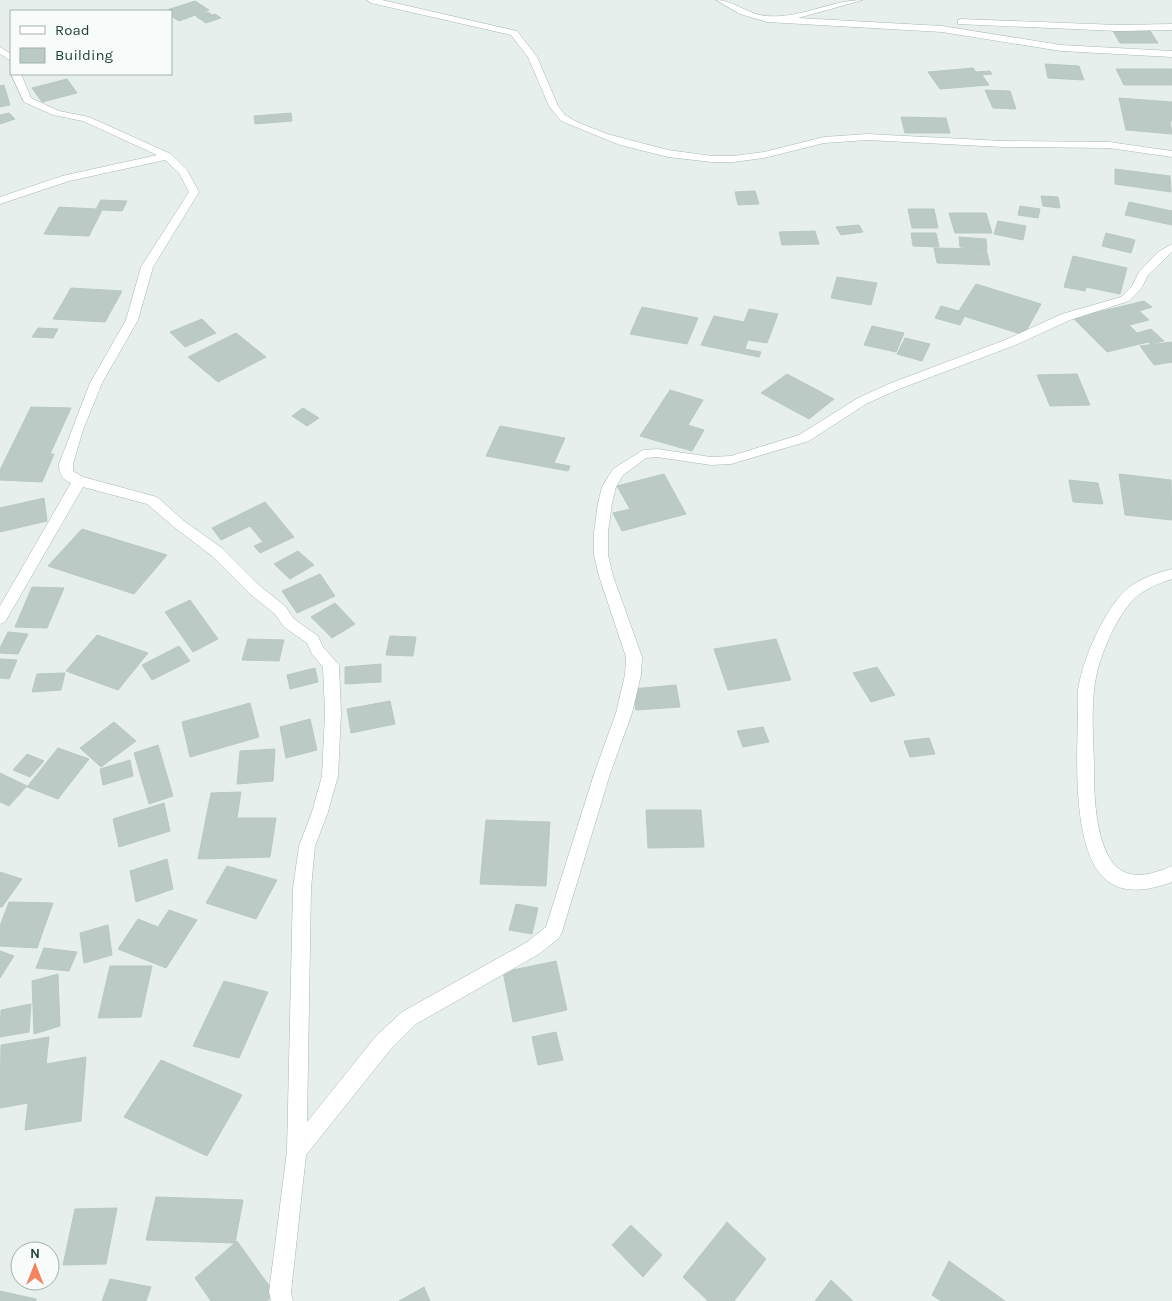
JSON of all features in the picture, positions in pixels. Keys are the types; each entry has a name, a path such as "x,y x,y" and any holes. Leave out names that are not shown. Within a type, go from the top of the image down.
{"street":[{"path":"371,0 514,33 524,43 545,83 555,109 562,117 609,139 664,154 715,158 750,158 815,141 846,137 887,136 1004,144 1123,146 1172,154"},
{"path":"720,0 733,8 768,19 961,30 1061,48 1172,54"},
{"path":"768,19 859,0"},
{"path":"903,27 955,22 1118,28 1172,27"},
{"path":"16,75 27,100 56,113 86,119 168,156 183,172 194,192 146,267 132,320 93,390 77,430 66,464 66,472 70,477 79,481 152,500 179,524 217,552 255,590 280,610 289,623 312,640 317,650 331,665 333,713 330,776 320,812 307,846 302,888 297,1151 280,1292 282,1301"},
{"path":"0,201 43,185 88,173 119,168 168,156"},
{"path":"297,1151 383,1043 409,1018 533,948 553,932 602,774 624,713 633,675 634,657 606,576 601,555 601,532 605,503 609,487 618,472 643,454 657,453 711,461 731,460 804,438 862,401 887,390 1008,343 1066,317 1125,299 1137,287 1143,274 1162,254 1172,248"},
{"path":"0,618 79,481"},
{"path":"1171,575 1149,582 1130,594 1118,610 1101,643 1086,689 1085,747 1087,806 1091,832 1100,856 1110,873 1127,881 1144,884 1172,874"}],"building":[{"path":"195,1 209,10 179,21 172,17 172,10 167,10"},
{"path":"208,12 212,15 199,19 195,15"},
{"path":"215,14 221,18 206,23 200,19"},
{"path":"1113,31 1150,31 1158,43 1120,43"},
{"path":"1045,64 1079,66 1084,80 1048,78"},
{"path":"973,68 976,72 990,71 992,74 982,75 989,85 940,89 928,72"},
{"path":"1116,69 1172,69 1172,85 1124,85"},
{"path":"67,79 77,93 42,102 32,88"},
{"path":"4,85 10,105 0,107 0,86"},
{"path":"985,90 1010,91 1016,109 993,108"},
{"path":"1119,98 1172,102 1172,121 1170,121 1172,134 1126,130"},
{"path":"9,113 15,119 0,124 0,115"},
{"path":"291,113 292,121 255,124 254,116"},
{"path":"901,117 946,118 950,133 905,133"},
{"path":"1115,169 1170,176 1171,192 1115,184"},
{"path":"755,191 759,204 738,205 735,192"},
{"path":"1041,196 1058,197 1060,208 1043,206"},
{"path":"101,200 127,201 122,211 102,210 89,236 44,234 59,207 96,209"},
{"path":"1129,202 1172,211 1172,225 1125,215"},
{"path":"1020,206 1040,209 1038,218 1018,215"},
{"path":"908,209 934,209 938,228 912,228"},
{"path":"949,213 986,213 992,233 955,233"},
{"path":"998,221 1026,226 1023,240 994,234"},
{"path":"859,225 863,232 841,235 836,227"},
{"path":"815,231 819,244 782,245 779,232"},
{"path":"911,233 936,233 939,247 913,246"},
{"path":"1106,233 1135,240 1131,253 1102,246"},
{"path":"959,237 986,239 987,249 960,247"},
{"path":"934,248 986,249 990,265 937,263"},
{"path":"1073,256 1127,268 1120,294 1086,287 1085,291 1064,287"},
{"path":"837,277 877,283 871,305 831,298"},
{"path":"976,284 1041,304 1024,335 957,314"},
{"path":"71,288 122,291 105,322 53,319"},
{"path":"1144,301 1152,307 1139,311 1149,320 1129,325 1137,333 1151,329 1164,341 1151,344 1148,342 1107,352 1073,318"},
{"path":"941,306 966,313 960,325 935,318"},
{"path":"642,307 698,318 687,344 630,334"},
{"path":"749,309 778,314 767,343 748,340 745,349 761,352 759,357 701,345 714,316 744,322"},
{"path":"202,319 216,333 185,347 170,332"},
{"path":"872,326 904,333 896,352 864,345"},
{"path":"38,328 58,329 53,338 32,337"},
{"path":"236,333 266,357 218,382 188,357"},
{"path":"905,338 930,344 922,361 897,354"},
{"path":"1172,342 1172,362 1154,365 1140,346"},
{"path":"787,374 834,399 809,419 761,393"},
{"path":"1077,374 1090,405 1050,406 1037,375"},
{"path":"670,390 703,400 688,425 704,430 692,451 640,436"},
{"path":"31,407 71,408 50,454 54,454 42,482 0,480 0,470"},
{"path":"303,408 319,418 307,426 292,416"},
{"path":"500,426 565,438 554,463 570,466 568,471 486,456"},
{"path":"664,474 686,514 622,531 613,513 630,509 617,486"},
{"path":"1119,474 1171,480 1172,520 1125,515"},
{"path":"1069,480 1098,483 1103,504 1073,502"},
{"path":"44,498 47,521 0,532 0,508"},
{"path":"265,502 294,537 260,553 254,546 263,542 250,526 221,540 212,528"},
{"path":"82,529 167,555 134,594 48,566"},
{"path":"298,551 314,565 290,579 274,564"},
{"path":"320,574 335,596 297,613 282,591"},
{"path":"32,587 64,588 47,628 15,627"},
{"path":"190,600 218,639 193,652 165,612"},
{"path":"335,603 355,624 332,638 311,617"},
{"path":"8,632 28,634 18,654 0,653 0,648"},
{"path":"97,635 148,653 118,690 66,671"},
{"path":"390,636 416,637 413,656 386,655"},
{"path":"248,639 284,640 279,661 242,660"},
{"path":"776,639 791,680 728,690 714,649"},
{"path":"179,646 190,661 152,680 142,665"},
{"path":"0,659 17,660 9,679 0,678"},
{"path":"381,664 381,682 345,684 345,667"},
{"path":"877,667 895,695 871,702 853,673"},
{"path":"315,668 318,682 290,689 287,675"},
{"path":"65,673 61,690 32,692 37,674"},
{"path":"676,685 680,707 636,710 632,689"},
{"path":"390,701 395,724 351,733 347,709"},
{"path":"250,703 259,737 190,757 182,722"},
{"path":"310,719 317,750 286,758 280,727"},
{"path":"114,722 136,741 101,767 80,748"},
{"path":"763,727 769,742 743,747 737,731"},
{"path":"929,738 935,754 910,757 904,741"},
{"path":"158,745 173,796 149,804 134,753"},
{"path":"58,748 89,759 58,799 27,787"},
{"path":"275,749 273,781 237,784 240,751"},
{"path":"27,754 44,761 30,777 13,770"},
{"path":"130,760 133,776 103,785 100,769"},
{"path":"0,773 27,786 9,806 0,802"},
{"path":"241,792 237,818 276,818 270,857 198,859 211,793"},
{"path":"164,803 170,831 119,847 113,819"},
{"path":"646,810 701,810 704,847 648,848"},
{"path":"486,820 550,822 546,886 480,884"},
{"path":"167,859 173,889 136,902 130,871"},
{"path":"227,866 277,880 256,919 206,903"},
{"path":"0,872 22,879 2,907 0,907"},
{"path":"9,902 53,903 37,948 0,946 0,926"},
{"path":"516,904 538,908 532,934 509,930"},
{"path":"169,910 197,920 166,968 118,949 138,919 158,927"},
{"path":"108,925 112,955 84,963 80,933"},
{"path":"44,948 77,952 69,971 36,968"},
{"path":"0,951 14,956 0,978"},
{"path":"556,961 567,1010 513,1022 503,972"},
{"path":"110,966 152,966 141,1017 98,1018"},
{"path":"58,974 60,1026 34,1034 32,981"},
{"path":"224,981 268,992 239,1058 193,1046"},
{"path":"31,1004 29,1032 0,1037 1,1010"},
{"path":"556,1032 563,1060 538,1065 532,1037"},
{"path":"49,1037 46,1064 86,1057 81,1121 25,1130 28,1103 0,1108 1,1045"},
{"path":"161,1060 242,1095 207,1156 124,1117"},
{"path":"156,1197 243,1200 235,1243 146,1240"},
{"path":"117,1208 106,1264 63,1265 75,1209"},
{"path":"727,1222 766,1259 734,1301 708,1301 683,1277"},
{"path":"631,1225 662,1255 643,1277 612,1245"},
{"path":"237,1241 275,1294 267,1301 211,1301 195,1278"},
{"path":"949,1261 1005,1301 941,1301 932,1295"},
{"path":"110,1279 151,1287 146,1301 102,1301"},
{"path":"831,1280 853,1301 815,1301"},
{"path":"424,1287 430,1301 399,1301"},
{"path":"0,1291 36,1299 36,1301 0,1301"}]}
